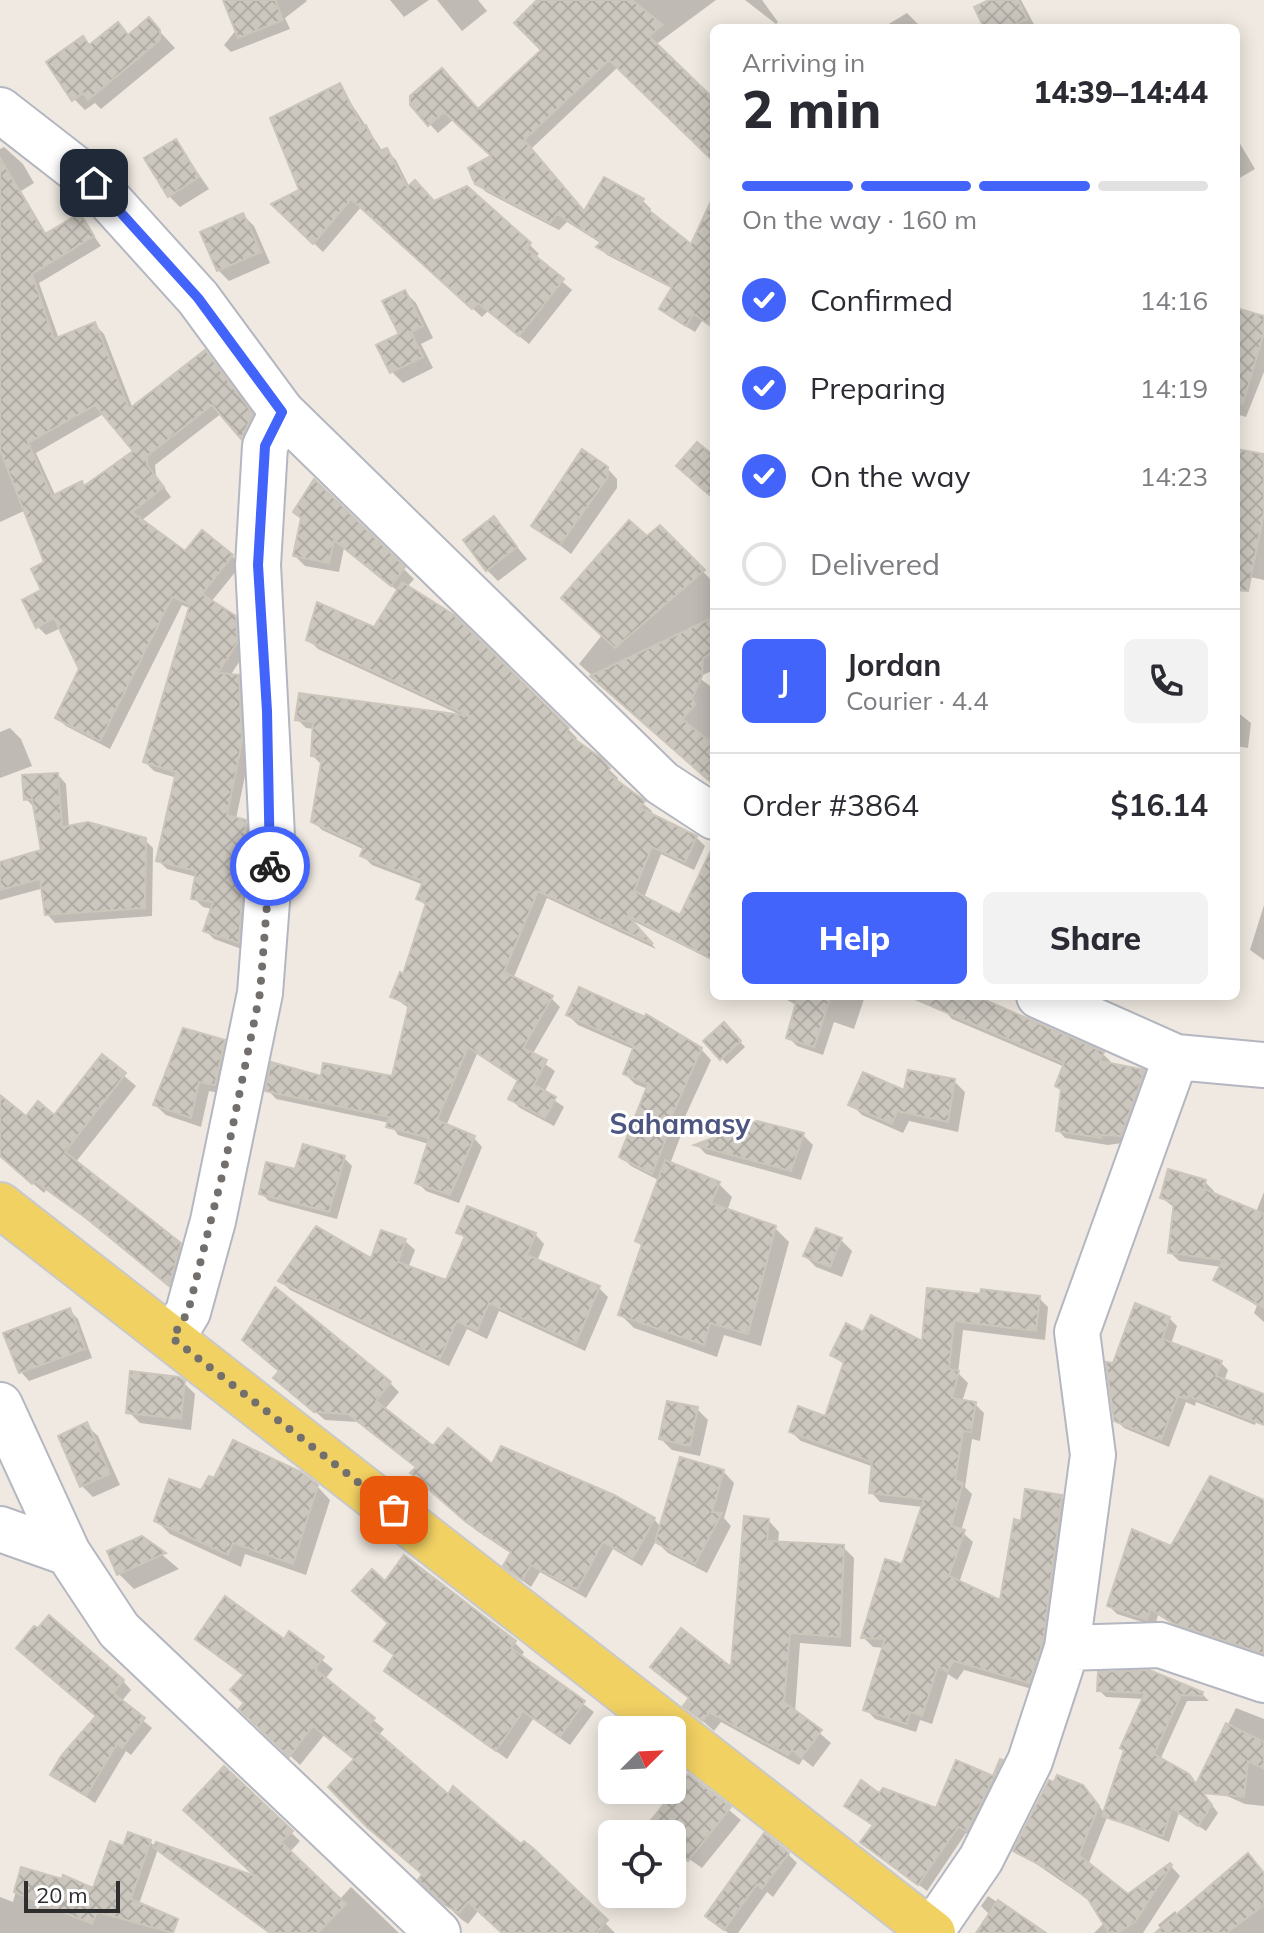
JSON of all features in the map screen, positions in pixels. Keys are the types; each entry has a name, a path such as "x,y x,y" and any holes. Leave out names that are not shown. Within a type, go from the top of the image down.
{"main road":[{"path":"0,1205 932,1932"}],"street":[{"path":"0,110 94,183 198,298 282,412 662,783 710,814"},
{"path":"172,1338 188,1312 213,1221 260,993 272,836 258,565 265,446 282,412"},
{"path":"1048,1000 1176,1057 1264,1065"},
{"path":"932,1932 981,1859 1030,1761 1067,1648 1093,1455 1077,1332 1176,1057"},
{"path":"0,1405 68,1553 119,1630 438,1933"},
{"path":"0,1529 68,1553"},
{"path":"1067,1648 1160,1645 1264,1680"}],"building":[{"path":"223,0 275,0 283,20 238,38"},
{"path":"537,0 632,0 663,25 649,36 710,95 710,158 609,60 524,140 584,211 604,177 644,199 641,204 691,244 710,204 710,325 693,314 686,326 659,309 672,287 596,247 601,242 557,214 550,223 475,184 468,168 491,156 444,112 428,126 410,105 410,96 442,68 478,109 541,50 514,23"},
{"path":"989,0 1018,0 1027,19 1016,24 982,24 974,7"},
{"path":"149,17 160,30 160,40 88,100 83,93 72,101 46,62 83,36 89,45 118,22 128,35"},
{"path":"340,83 362,127 366,125 379,151 387,148 407,187 415,180 434,201 467,186 531,243 527,249 564,279 519,336 478,303 472,309 351,199 313,244 271,204 299,190 270,118"},
{"path":"176,139 199,177 168,197 144,158"},
{"path":"0,158 45,234 80,213 94,236 32,274 54,339 95,322 129,409 205,350 253,414 241,439 212,405 147,456 147,465 164,487 132,512 185,551 202,530 233,555 202,594 236,616 237,643 218,673 239,675 242,742 227,815 246,820 239,943 203,931 213,902 191,899 196,871 156,861 176,772 143,762 190,604 172,597 100,741 55,718 79,669 54,618 36,628 22,600 41,590 31,569 44,562 0,450","holes":["95,405 133,451 84,486 82,481 52,496 28,443"]},
{"path":"243,213 261,252 217,271 200,232"},
{"path":"405,290 423,326 411,332 423,357 390,373 376,345 399,334 382,301"},
{"path":"1240,309 1264,316 1264,332 1243,404 1240,404"},
{"path":"697,442 710,453 710,496 676,466"},
{"path":"582,449 608,467 608,477 560,545 531,526"},
{"path":"1240,450 1264,454 1264,512 1248,591 1240,590"},
{"path":"314,479 405,567 391,586 334,540 329,563 293,556 301,518 293,512"},
{"path":"494,516 517,547 486,571 463,540"},
{"path":"629,520 647,536 660,525 705,570 615,648 561,598"},
{"path":"402,582 454,615 569,728 566,733 601,758 610,768 607,773 645,801 640,808 697,836 685,862 652,847 634,891 680,915 710,852 710,958 627,915 653,944 538,891 504,972 553,996 523,1048 547,1060 534,1085 556,1097 545,1118 508,1099 518,1080 468,1047 437,1120 475,1136 450,1195 415,1183 429,1138 386,1127 389,1117 265,1091 271,1062 321,1076 323,1063 392,1076 409,1004 390,997 400,972 403,974 426,903 416,899 423,881 360,856 364,846 311,822 322,757 311,756 313,722 295,720 299,693 470,716 306,640 317,602 374,627"},
{"path":"710,619 710,654 703,658 702,676 692,699 696,704 682,719 710,742 710,781 590,676"},
{"path":"58,773 62,827 88,822 146,838 145,908 45,915 40,879 0,890 0,862 41,850 32,799 24,800 22,775"},
{"path":"579,987 645,1017 646,1014 702,1048 669,1122 672,1123 652,1174 619,1157 648,1084 623,1074 634,1046 566,1015"},
{"path":"797,1000 830,1000 814,1047 786,1038"},
{"path":"917,1000 985,1000 1104,1052 1100,1061 1145,1070 1121,1136 1101,1135 1101,1138 1056,1131 1061,1089 1055,1086 1064,1063"},
{"path":"724,1022 741,1041 720,1060 703,1041"},
{"path":"183,1028 225,1040 215,1085 199,1082 191,1118 153,1105"},
{"path":"102,1054 126,1073 65,1152 181,1243 169,1286 86,1218 35,1181 32,1184 0,1156 0,1095 26,1116 38,1101 54,1115"},
{"path":"908,1070 955,1079 948,1122 897,1111 892,1124 848,1105 863,1072 904,1090"},
{"path":"757,1121 804,1133 791,1171 694,1145"},
{"path":"303,1144 345,1156 329,1212 259,1194 266,1162 295,1169"},
{"path":"665,1160 720,1182 711,1203 776,1226 748,1334 710,1323 704,1345 618,1315 642,1244 635,1241"},
{"path":"1168,1169 1206,1180 1204,1189 1264,1214 1264,1308 1213,1280 1223,1260 1168,1253 1174,1202 1160,1198"},
{"path":"467,1206 536,1233 527,1255 600,1286 576,1343 489,1303 477,1331 457,1321 440,1358 278,1281 316,1226 371,1258 381,1230 406,1239 398,1262 446,1280 465,1236 456,1233"},
{"path":"816,1228 842,1238 830,1267 803,1256"},
{"path":"275,1287 391,1382 376,1401 433,1446 448,1428 492,1464 501,1446 614,1495 655,1518 633,1558 603,1542 577,1590 531,1565 522,1580 503,1566 511,1552 466,1522 410,1473 416,1467 348,1414 314,1412 273,1378 279,1371 242,1340"},
{"path":"927,1288 980,1294 981,1289 1040,1296 1036,1331 954,1321 949,1369 959,1371 952,1398 976,1402 971,1432 963,1431 955,1480 963,1483 951,1526 965,1530 949,1576 1000,1600 1014,1519 1021,1521 1025,1489 1062,1495 1043,1642 1029,1683 954,1661 947,1672 938,1666 922,1716 910,1712 907,1724 863,1710 885,1639 861,1638 885,1559 902,1564 924,1499 869,1493 872,1462 789,1432 798,1406 825,1416 844,1362 830,1355 846,1323 863,1332 871,1315 922,1341"},
{"path":"1135,1303 1170,1317 1162,1339 1222,1361 1216,1376 1264,1394 1264,1425 1188,1396 1187,1399 1178,1396 1161,1440 1114,1421 1106,1362 1113,1363"},
{"path":"70,1308 85,1349 19,1373 3,1333"},
{"path":"130,1371 179,1377 185,1381 181,1419 126,1413"},
{"path":"667,1401 698,1407 690,1446 659,1439"},
{"path":"87,1422 110,1474 80,1487 58,1436"},
{"path":"233,1440 301,1472 318,1485 293,1564 233,1543 228,1555 154,1521 169,1479 201,1490 209,1476 214,1478"},
{"path":"680,1457 724,1470 712,1512 722,1513 695,1564 655,1542"},
{"path":"1210,1476 1264,1500 1264,1654 1175,1624 1150,1609 1147,1620 1107,1606 1132,1529 1171,1546"},
{"path":"744,1516 769,1519 767,1541 844,1545 840,1637 790,1633 784,1702 822,1730 801,1758 792,1750 788,1755 709,1712 703,1721 683,1706 689,1698 650,1667 681,1628 731,1667"},
{"path":"142,1536 166,1553 117,1575 107,1551"},
{"path":"404,1555 516,1641 511,1648 585,1701 560,1737 523,1711 496,1751 384,1671 394,1655 374,1641 388,1623 352,1591 372,1569 385,1581"},
{"path":"225,1596 284,1639 289,1631 324,1657 315,1669 375,1718 369,1725 448,1794 453,1786 521,1844 524,1841 534,1849 608,1920 596,1933 502,1933 468,1902 459,1913 445,1905 418,1880 422,1874 367,1827 328,1787 354,1759 313,1726 289,1757 239,1709 244,1703 230,1690 244,1675 195,1639"},
{"path":"49,1615 124,1680 113,1693 145,1718 122,1748 117,1744 86,1796 50,1775 61,1756 96,1716 16,1648 34,1626 38,1628"},
{"path":"1149,1670 1203,1692 1202,1696 1181,1695 1154,1754 1189,1774 1196,1784 1226,1723 1264,1742 1264,1769 1248,1761 1244,1797 1203,1793 1212,1805 1198,1826 1172,1808 1163,1836 1102,1816 1124,1750 1120,1748 1145,1693 1097,1691 1098,1672"},
{"path":"1000,1759 1003,1760 967,1831 958,1827 918,1885 860,1842 873,1825 844,1806 861,1780 879,1793 883,1788 936,1808 956,1760 993,1776"},
{"path":"224,1766 293,1831 281,1842 346,1904 318,1933 270,1933 153,1847 156,1842 255,1876 183,1810"},
{"path":"688,1774 731,1807 688,1861 686,1820 651,1820 664,1804 686,1804"},
{"path":"1057,1775 1083,1785 1099,1806 1079,1855 1128,1894 1170,1863 1172,1865 1135,1922 1118,1933 1109,1933 1088,1899 1050,1870 1013,1851 1049,1780 1054,1782"},
{"path":"128,1832 151,1840 131,1899 178,1919 173,1933 97,1912 92,1924 14,1892 21,1867 62,1879 63,1875 93,1888 110,1841 123,1846"},
{"path":"764,1833 789,1853 762,1889 757,1884 724,1930 705,1916"},
{"path":"1248,1853 1264,1873 1264,1905 1227,1933 1155,1933"},
{"path":"998,1900 1046,1933 976,1933"}],"way so far":[{"path":"270,866 260,993 225,1164 188,1312 172,1338 394,1510"}],"district":[{"name":"Sahamasy","path":"680,1124"}],"route":[{"path":"94,183 198,298 282,412 265,446 258,565 272,836 270,866"}]}
